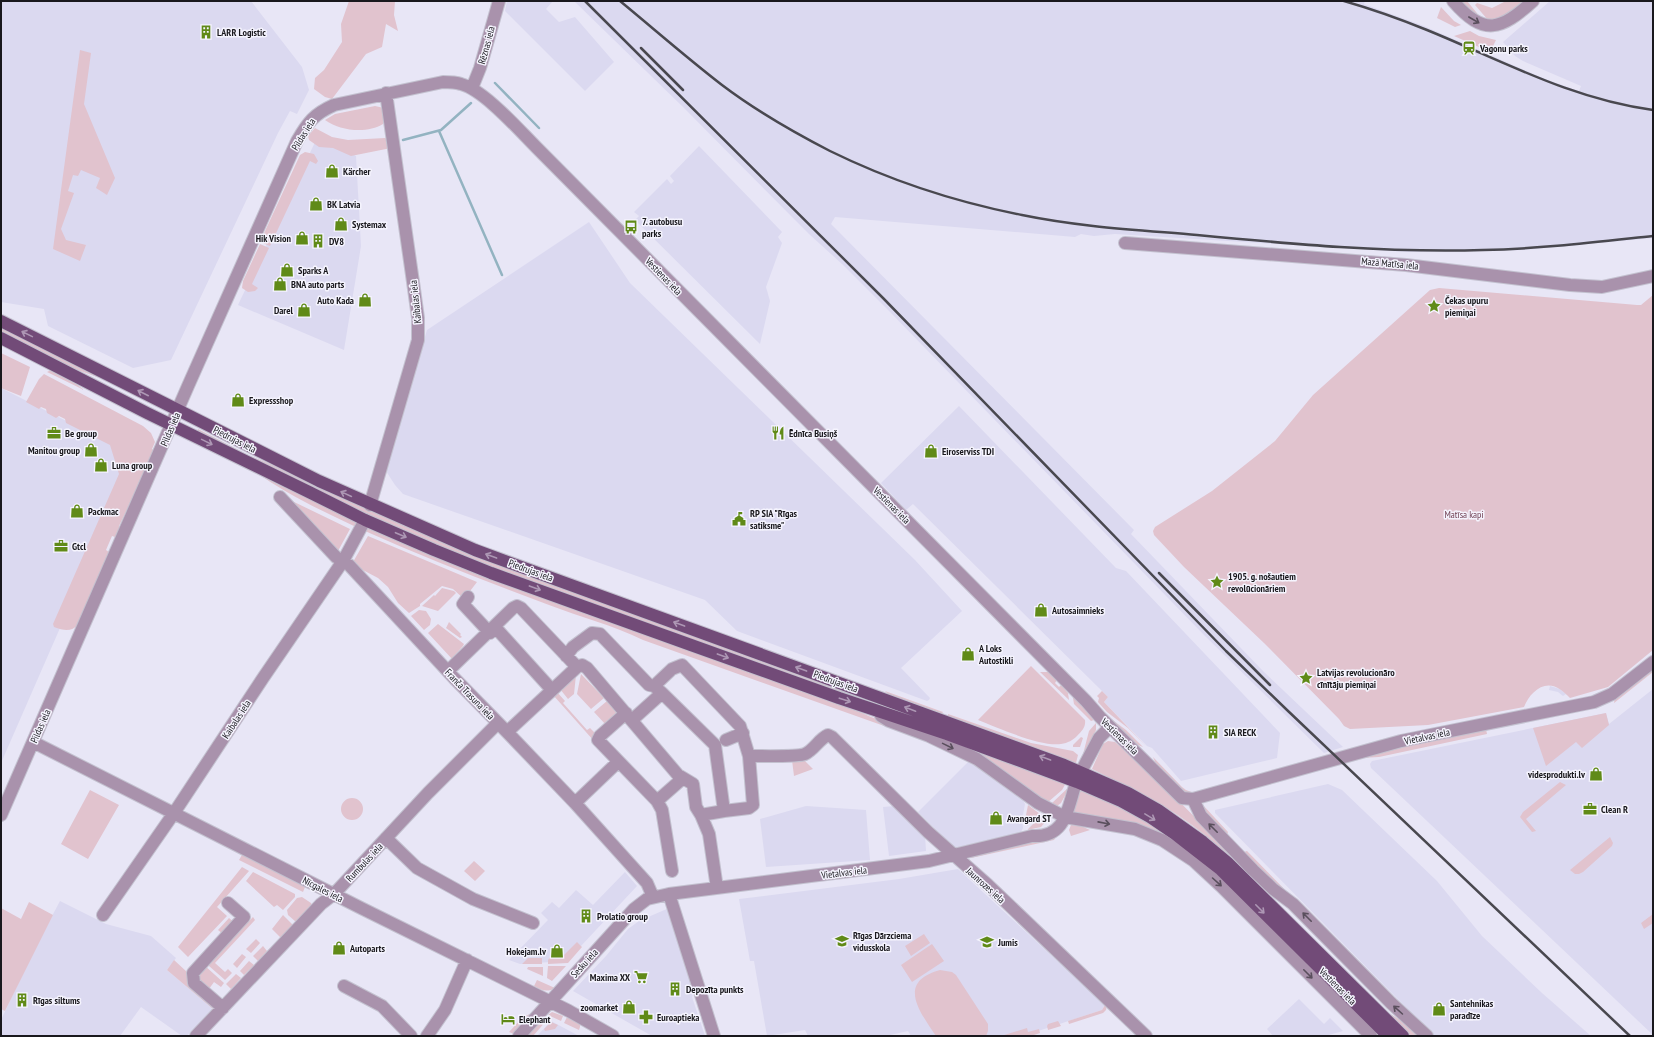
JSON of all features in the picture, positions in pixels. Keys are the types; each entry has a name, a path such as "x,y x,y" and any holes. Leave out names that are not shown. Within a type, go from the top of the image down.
{"main road":[{"name":"Piedrujas iela","path":"1,321 319,481 474,550 1081,774"},
{"name":"Piedrujas iela","path":"1,338 172,425 365,520 491,573 863,706 947,734 1081,774"},
{"name":"Vestienas iela","path":"1081,774 1134,796 1170,818 1203,842 1227,862 1403,1036"},
{"name":"Vestienas iela","path":"1081,774 1105,793 1150,817 1220,869 1388,1036"}],"street":[{"name":"Rēznas iela","path":"472,88 480,68 499,1"},
{"path":"1453,1 1464,13 1477,22 1491,25 1500,24 1515,17 1533,1"},
{"name":"Vestienas iela","path":"386,94 443,82 461,84 472,88 484,98 536,147 1086,701 1110,727 1182,798 1193,799 1201,816 1253,870 1273,889 1297,907 1371,983 1427,1036"},
{"name":"Pildas iela","path":"1,815 297,141 309,121 323,109 334,104 386,94"},
{"name":"Kaibalas iela","path":"370,505 418,340 418,318 386,94"},
{"name":"Mazā Matīsa iela","path":"1125,243 1400,264 1578,286 1602,287 1653,276"},
{"name":"Franča Trasuna iela","path":"280,497 336,557 349,565 448,672 507,732 648,883 654,897"},
{"name":"Kaibalas iela","path":"104,915 343,561 365,520"},
{"path":"468,597 463,604 492,630 552,690"},
{"path":"448,672 492,630 501,619 517,606 521,608 577,667"},
{"path":"566,656 573,647 592,633 600,634 649,686 658,689 720,743 724,811"},
{"name":"Vietalvas iela","path":"1193,799 1401,741 1594,702 1612,694 1653,662"},
{"path":"672,871 662,810 656,801 598,740 600,736 629,717 658,689 672,669 682,665 740,726 749,756 752,805 749,808 701,814"},
{"path":"507,732 577,667 582,666 587,668 682,779 693,784 696,808 701,814 709,834 717,888"},
{"path":"863,706 889,721 929,736 977,759 1038,803 1061,814 1135,829 1148,833 1162,840 1194,861 1221,886 1365,1035"},
{"name":"Rumbulas iela","path":"200,1035 223,1008 321,904 334,894 428,793 498,723"},
{"path":"1081,774 1099,738 1110,727"},
{"path":"720,743 743,733"},
{"name":"Jaunrozes iela","path":"749,756 803,755 811,750 824,736 828,735 832,737 928,832 1007,903 1144,1035"},
{"name":"Nīcgales iela","path":"33,742 467,960 613,1036"},
{"path":"574,804 618,762"},
{"path":"656,801 682,779"},
{"name":"Vietalvas iela","path":"654,897 929,861 1032,836 1041,836 1055,831 1062,824 1061,814"},
{"path":"386,838 417,868 472,899 533,922"},
{"path":"669,894 714,1036"},
{"name":"Sesku iela","path":"519,1036 634,909 647,899 654,897"},
{"path":"223,1008 194,983 193,973 244,917 228,903"},
{"path":"427,1036 445,1010 467,960"},
{"name":"Vestienas iela","path":"1334,967 1349,975 1371,983"},
{"path":"344,986 382,1006 411,1036"}],"shaded area":[{"path":"1,1 251,1 302,67 309,90 297,114 290,111 278,133 171,360 133,368 48,326 44,309 1,302"},
{"path":"507,1 553,1 546,9 559,22 575,17 614,62 585,91 505,11"},
{"path":"574,1 1365,1 1364,4 1424,26 1545,79 1579,91 1581,86 1523,61 1515,56 1503,42 1550,1 1653,1 1653,238 1524,250 1408,252 1115,234 1094,236 1081,234 1075,237 835,217 831,224 1134,530 1131,534 1264,672 1343,747 1324,753 1205,636 891,313 842,264 809,234 683,107"},
{"path":"317,138 356,156 361,246 344,350 238,305"},
{"path":"699,146 782,232 778,237 782,243 766,287 770,301 760,344 635,220 639,216 634,212 667,179 671,184 674,181 670,176"},
{"path":"589,222 630,283 915,560 962,611 901,668 930,698 929,700 927,701 737,631 705,600 403,494 395,485 386,471 427,330"},
{"path":"1,388 112,444 126,477 1,763"},
{"path":"959,406 1116,568 1126,571 1280,733 1277,758 1181,781 1152,748 1147,746 1104,702 1108,697 1099,688 913,504 906,510 881,483"},
{"path":"1550,686 1560,689 1566,694 1563,696 1558,692 1549,690"},
{"path":"1653,689 1653,1035 1371,768 1370,764 1372,761 1606,713 1609,724"},
{"path":"969,761 994,777 1023,800 1025,804 1022,820 1023,828 1021,832 954,848 918,812"},
{"path":"1328,784 1342,790 1437,881 1482,936 1542,993 1591,1036 1434,1036 1215,813 1215,810"},
{"path":"806,806 866,810 870,860 766,867 760,819"},
{"path":"895,806 925,835 926,851 889,856 883,807"},
{"name":"Rīgas Dārzciema vidusskola","path":"958,869 1105,1005 1102,1010 1023,1036 911,1036 908,1031 886,1036 808,1036 805,1030 767,1036 754,961 750,961 739,899 899,879"},
{"path":"625,872 637,886 567,961 520,964 509,960 548,920 541,913 552,902 559,908 576,890 593,905"},
{"path":"60,901 106,924 151,936 176,958 167,970 213,1009 187,1036 182,1036 141,1007 120,1036 1,1036 1,1020 34,950"},
{"path":"669,908 696,986 692,997 705,1036 652,1036 573,991 606,956 628,929 639,921"},
{"path":"1299,999 1324,1024 1330,1018 1343,1031 1325,1036 1273,1036 1267,1029"},
{"path":"551,1021 579,1036 537,1036"}],"green space":[{"path":"349,1 395,1 394,15 398,31 386,24 382,47 366,54 332,99 325,97 314,89 315,78 324,70 342,42 341,24"},
{"path":"1461,1 1467,1 1481,18 1477,17"},
{"path":"1506,1 1523,1 1501,19 1488,20 1475,5 1477,3 1492,8"},
{"path":"1441,7 1454,21 1461,25 1455,27 1437,18"},
{"path":"1470,31 1479,36 1496,40 1490,52 1454,36"},
{"path":"80,50 91,53 84,104 115,178 107,195 96,188 100,178 81,170 78,176 73,175 68,191 74,193 61,229 66,240 86,245 80,261 53,249"},
{"path":"375,106 384,108 385,118 383,124 377,127 362,130 346,129 331,124 325,120 335,114"},
{"path":"315,128 332,137 348,140 385,138 389,140 391,148 351,156 333,148 319,147 309,140 308,136"},
{"path":"305,152 314,154 318,161 316,164 310,161 270,246 260,242 300,155"},
{"path":"260,244 269,248 252,284 258,288 255,291 248,292 242,288 243,281"},
{"name":"Matīsa kapi","path":"1439,288 1637,305 1641,305 1653,295 1653,650 1608,687 1570,698 1562,691 1549,685 1539,688 1534,692 1524,707 1428,725 1350,729 1344,726 1339,719 1264,643 1184,567 1154,535 1153,531 1155,527 1212,491 1275,441 1313,395 1430,290"},
{"path":"1,326 150,401 149,403 103,379 69,367 1,333"},
{"path":"1,353 30,367 21,396 1,388"},
{"path":"51,370 70,379 84,390 47,372"},
{"path":"44,374 143,426 151,433 155,442 152,449 155,451 119,526 120,528 115,537 112,536 106,550 109,552 108,557 79,624 70,630 54,627 53,624 119,474 110,445 66,423 65,419 59,416 56,418 47,413 46,409 41,407 39,409 26,402 39,379"},
{"path":"198,429 250,456 907,715 860,700 526,581 365,513 197,432"},
{"path":"253,470 357,522 356,527 316,508 265,479"},
{"path":"290,500 350,529 338,551"},
{"path":"370,527 844,705 871,717 917,733 887,727 643,640 608,625 480,579 365,531"},
{"path":"368,536 477,582 464,599 453,589 442,586 420,604 420,606 409,613 398,603 388,587 378,578 359,568 353,562"},
{"path":"442,588 454,591 456,593 438,611 422,606 434,595 435,596"},
{"path":"419,610 426,611 431,619 430,625 424,630 411,616"},
{"path":"449,622 461,634 460,635 462,637 460,638 446,628"},
{"path":"438,624 464,644 454,656 455,657 453,660 428,633"},
{"path":"1031,666 1085,720 1085,725 1082,731 1066,743 1042,743 978,720"},
{"path":"1653,667 1653,672 1614,703 1615,698"},
{"path":"1040,672 1048,672 1057,680 1055,683 1059,687 1061,685 1068,693 1069,700"},
{"path":"581,674 604,698 591,709 577,694"},
{"path":"576,675 574,694 568,699 560,689"},
{"path":"885,691 943,712 941,715 892,696"},
{"path":"1102,691 1108,697 1104,702 1146,746 1128,728 1107,712 1098,702 1099,698 1097,696"},
{"path":"557,692 565,701 563,703 587,730 590,728 597,735 594,741 553,695"},
{"path":"1072,692 1094,720 1091,721 1074,704"},
{"path":"607,701 618,714 606,725 594,712"},
{"path":"1606,713 1609,725 1582,748 1576,742 1546,766 1533,728"},
{"path":"948,714 1031,743 1073,751 1078,755 1076,763 958,722 948,718"},
{"path":"1110,718 1126,730 1143,747 1136,744"},
{"path":"1096,723 1096,730 1082,758 1089,731"},
{"path":"1486,729 1487,734 1379,757 1361,758 1388,749"},
{"path":"1081,737 1083,738 1080,747 1073,747 1073,745"},
{"path":"951,741 1066,783 1062,790 1047,803"},
{"path":"1108,741 1115,742 1152,774 1271,894 1192,825 1165,807 1092,769 1103,744"},
{"path":"1153,757 1182,787 1194,793 1183,792 1156,764"},
{"path":"803,759 813,769 794,776 792,760"},
{"path":"1560,782 1566,785 1526,819 1536,831 1532,832 1520,817 1523,812"},
{"path":"1070,786 1061,803 1057,806 1051,804"},
{"path":"1082,788 1101,796 1169,835 1380,1036 1377,1036 1186,852 1074,815 1071,811"},
{"path":"90,790 119,805 88,859 61,844"},
{"path":"352,798 356,799 362,805 362,813 356,819 352,820 348,819 342,813 341,809 342,805 348,799"},
{"path":"1202,804 1228,832 1227,835 1210,822"},
{"path":"1028,805 1040,814 1027,826 1025,820"},
{"path":"1044,818 1047,820 1041,827 1027,830 1038,819"},
{"path":"1071,825 1081,826 1090,830 1071,836 1069,830"},
{"path":"1061,829 1054,840 971,858 970,855"},
{"path":"1610,837 1613,843 1612,846 1583,872 1575,874 1570,870"},
{"path":"1247,851 1297,902 1254,866 1244,852"},
{"path":"242,855 305,887 303,892 239,860"},
{"path":"474,861 485,871 475,881 464,871"},
{"path":"242,867 249,871 217,907 227,916 188,957 178,947"},
{"path":"253,872 295,894 295,897 283,910 277,905 274,907 246,881"},
{"path":"302,897 312,905 296,922 288,915 287,910 297,898"},
{"path":"29,902 53,915 5,1011 1,1009 1,908 21,919"},
{"path":"1653,914 1653,923 1644,929 1641,923"},
{"path":"283,915 293,925 281,938 272,929"},
{"path":"253,917 255,920 215,963 225,972 228,969 232,973 225,980 209,966 209,963"},
{"path":"229,918 235,923 224,935 218,930"},
{"path":"924,934 930,943 911,956 905,946"},
{"path":"256,939 260,943 251,953 246,949"},
{"path":"577,942 582,947 568,963 548,964 550,957 561,958"},
{"path":"932,944 944,961 912,982 901,965"},
{"path":"263,946 267,951 258,961 253,956"},
{"path":"242,954 246,957 237,968 233,964"},
{"path":"528,958 542,958 542,964 522,964"},
{"path":"174,960 187,972 216,1007 213,1009 167,970"},
{"path":"249,961 254,965 244,975 240,971"},
{"path":"204,965 224,983 221,987 214,982 209,989 198,982 200,970"},
{"path":"548,966 566,966 552,981 547,978"},
{"path":"528,967 543,967 543,976 527,969"},
{"path":"940,970 952,972 956,975 988,1024 986,1036 936,1036 919,1008 915,990 919,982 927,975"},
{"path":"236,974 241,978 231,989 226,984"},
{"path":"537,980 555,988 547,991 539,989 534,986"},
{"path":"1105,1005 1107,1005 1106,1010 1103,1013 1069,1024 1068,1021 1102,1010"},
{"path":"552,1012 563,1016 561,1021 548,1015"},
{"path":"1387,1012 1407,1024 1420,1036 1409,1036 1386,1013"},
{"path":"532,1013 514,1034 509,1032 523,1017"},
{"path":"567,1017 580,1024 579,1030 564,1023"},
{"path":"542,1018 547,1020 533,1036 525,1036"},
{"path":"1058,1021 1061,1026 1048,1030 1048,1024"},
{"path":"551,1022 558,1025 555,1029 545,1031 544,1029"},
{"path":"1027,1028 1028,1032 1039,1029 1040,1033 1031,1036 1001,1036"}],"waterway":[{"path":"495,83 539,128"},
{"path":"403,140 441,130 471,103"},
{"path":"439,131 502,275"}],"railway":[{"path":"585,1 883,298 1226,651 1630,1036"},
{"path":"620,1 722,85 761,112 802,136 830,151 876,172 948,197 997,210 1044,219 1110,228 1376,249 1447,251 1526,248 1653,236"},
{"path":"1344,1 1417,26 1538,78 1565,88 1623,105 1653,110"},
{"path":"641,48 683,90"},
{"path":"1159,573 1270,685"}],"place":[{"name":"LARR Logistic","path":"206,32"},
{"name":"Vagonu parks","path":"1469,48"},
{"name":"Kärcher","path":"332,171"},
{"name":"BK Latvia","path":"316,204"},
{"name":"Systemax","path":"341,224"},
{"name":"7. autobusu parks","path":"631,227"},
{"name":"Hik Vision","path":"302,238"},
{"name":"DV8","path":"318,241"},
{"name":"Sparks A","path":"287,270"},
{"name":"BNA auto parts","path":"280,284"},
{"name":"Auto Kada","path":"365,300"},
{"name":"Čekas upuru piemiņai","path":"1434,306"},
{"name":"Darel","path":"304,310"},
{"name":"Expressshop","path":"238,400"},
{"name":"Be group","path":"54,433"},
{"name":"Ēdnīca Busiņš","path":"778,433"},
{"name":"Manitou group","path":"91,450"},
{"name":"Eiroserviss TDI","path":"931,451"},
{"name":"Luna group","path":"101,465"},
{"name":"Packmac","path":"77,511"},
{"name":"RP SIA \"Rīgas satiksme\"","path":"739,519"},
{"name":"Gtcl","path":"61,546"},
{"name":"1905. g. nošautiem revolūcionāriem","path":"1217,582"},
{"name":"Autosaimnieks","path":"1041,610"},
{"name":"A Loks Autostikli","path":"968,654"},
{"name":"Latvijas revolucionāro cīnītāju piemiņai","path":"1306,678"},
{"name":"SIA RECK","path":"1213,732"},
{"name":"videsprodukti.lv","path":"1596,774"},
{"name":"Clean R","path":"1590,809"},
{"name":"Avangard ST","path":"996,818"},
{"name":"Prolatio group","path":"586,916"},
{"name":"Rīgas Dārzciema vidusskola","path":"842,941"},
{"name":"Jumis","path":"987,942"},
{"name":"Autoparts","path":"339,948"},
{"name":"Hokejam.lv","path":"557,951"},
{"name":"Maxima XX","path":"641,977"},
{"name":"Depozīta punkts","path":"675,989"},
{"name":"Rīgas siltums","path":"22,1000"},
{"name":"zoomarket","path":"629,1007"},
{"name":"Santehnikas paradīze","path":"1439,1009"},
{"name":"Euroaptieka","path":"646,1017"},
{"name":"Elephant","path":"508,1019"}]}
